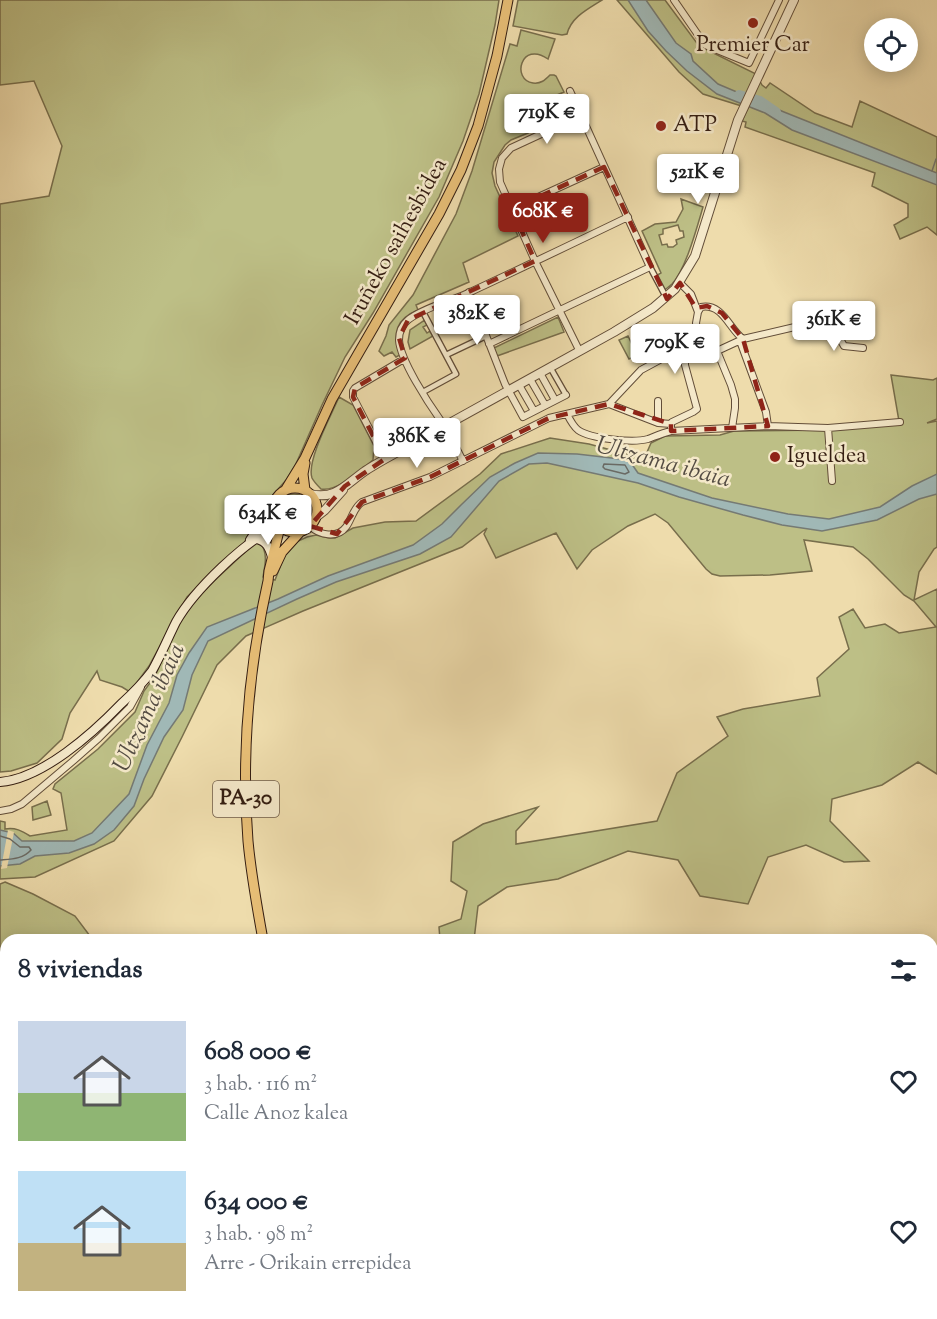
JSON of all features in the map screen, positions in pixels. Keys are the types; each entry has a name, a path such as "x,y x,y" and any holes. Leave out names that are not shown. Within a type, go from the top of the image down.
{"highway":[{"name":"Iruñeko saihesbidea","path":"286,489 305,458 332,399 439,214 461,170 480,116 497,56 508,0"},
{"name":"Iruñeko saihesbidea","path":"305,458 303,474 308,492"},
{"path":"306,529 290,532 279,526 274,519 272,507 277,496 286,489 296,487 308,492 315,501 316,517"},
{"name":"PA-30","path":"267,586 282,552 316,517"},
{"name":"PA-30","path":"262,934 252,881 246,806 248,710 254,657 279,526"}],"main road":[{"path":"247,546 272,507"},
{"path":"0,782 21,778 54,761 82,741 142,684 152,670 177,620 192,598 225,564 265,532 279,526"},
{"path":"257,539 268,545 272,557"}],"street":[{"path":"674,0 705,45 749,63 779,0"},
{"path":"680,10 685,0"},
{"path":"308,492 321,496 334,494 385,459 653,308 680,283 695,256 738,120 794,0"},
{"path":"570,91 650,267 666,297"},
{"path":"579,350 535,261 500,182 499,169 502,158 511,148 580,116"},
{"path":"512,209 604,166"},
{"path":"463,461 404,359 399,338 402,327 408,320 423,312 628,217"},
{"path":"489,344 650,267"},
{"path":"680,283 691,294 698,312"},
{"path":"470,292 484,337 508,391 523,417 566,395 550,367"},
{"path":"732,428 735,399 715,351 697,331 696,323 701,307 707,306 722,313 741,340 766,412 768,426"},
{"path":"423,312 456,375 425,392"},
{"path":"671,428 672,422 697,409 685,365 689,357 715,351 741,340 829,319 844,346 863,348"},
{"path":"446,355 484,337"},
{"path":"306,529 337,534 345,529 357,505 362,502 430,477 549,418 609,404 641,370 678,350 683,350 689,357"},
{"path":"385,459 353,397 353,391 404,359"},
{"path":"540,373 555,400"},
{"path":"530,379 545,405"},
{"path":"519,385 534,411"},
{"path":"658,401 658,423"},
{"path":"609,404 671,428 768,426 828,428 900,422"},
{"path":"567,414 578,430 591,436 613,440 647,439 671,428"},
{"path":"828,428 832,481"},
{"path":"316,517 331,504 345,486"},
{"path":"0,811 18,806 31,797 91,746 130,707 142,684"}],"highlighted area":[{"path":"604,167 667,299 680,283 696,308 707,306 722,313 743,339 768,426 671,431 671,424 609,404 549,418 430,477 362,502 337,534 310,526 345,486 385,459 353,397 355,388 405,358 399,338 408,320 535,261 512,209"}],"green space":[{"path":"0,0 499,0 479,94 463,141 439,197 373,313 345,357 287,479 265,504 244,543 187,597 149,666 130,692 100,680 97,671 70,713 62,739 37,763 0,772 0,204 49,196 62,146 34,81 0,85"},
{"path":"518,0 602,0 581,14 572,23 567,34 562,35 513,26"},
{"path":"617,0 665,0 699,46 756,74 766,88 770,83 815,113 852,127 860,101 937,137 937,235 927,227 900,239 894,225 908,217 908,204 872,186 875,173 745,127 746,122 742,121 748,108 703,94 679,72"},
{"path":"521,30 555,39 548,59 539,54 526,57 522,63 522,75 526,80 536,83 554,75 564,92 519,111 528,133 505,145 494,162 492,173 495,186 518,236 463,263 469,282 416,305 418,310 401,322 396,333 400,355 396,357 392,352 384,356 379,351 389,325 413,295 456,214 472,171 510,44 517,46"},
{"path":"681,199 703,207 682,268 672,284 661,293 654,277 661,273 642,231 655,224 676,222 683,209","holes":["678,225 680,231 683,231 684,237 676,240 677,244 673,247 668,247 667,244 662,245 659,235 663,234 663,229"]},
{"path":"558,317 564,332 497,356 494,348"},
{"path":"425,320 427,325 423,327 433,336 410,349 408,342 410,330"},
{"path":"628,336 637,355 629,359 619,340"},
{"path":"891,375 933,380 937,378 937,419 927,423 937,421 937,547 919,572 914,600 937,589 937,774 918,762 882,785 832,799 830,821 869,861 844,862 806,845 768,857 748,904 700,896 678,860 628,851 558,879 507,887 478,906 475,934 440,934 439,927 461,919 467,891 451,881 453,842 483,824 538,807 516,831 516,844 657,821 677,773 728,736 717,717 743,709 820,696 817,678 849,649 839,617 853,609 865,628 885,624 899,633 936,627 914,601 904,595 853,547 804,540 812,571 720,576 706,569 668,523 655,514 628,526 592,550 577,569 556,533 496,558 484,534 487,528 462,547 246,636 217,665 152,796 114,841 35,877 0,879 0,821 5,822 5,829 15,829 30,836 67,830 61,793 53,789 55,784 98,749 135,712 144,691 155,676 178,625 191,605 256,542 261,544 265,552 263,577 275,580 285,554 296,542 316,535 335,538 353,528 385,522 416,521 480,474 501,454 550,438 589,444 644,459 651,443 665,436 720,435 734,431 825,430 899,421"},
{"path":"339,397 353,405 374,446 373,460 341,484 321,489 312,478 311,470 316,449"},
{"path":"294,494 306,499 311,511 306,523 294,528 282,523 277,511 282,499"},
{"path":"47,801 51,815 33,820 32,807"},
{"path":"5,882 75,916 88,934 0,934 0,884"}],"water":[{"path":"628,0 646,0 676,43 691,54 693,61 718,84 937,173 937,185 792,130 765,113 717,94 666,51 648,31"},
{"path":"538,453 577,454 629,460 638,473 712,498 788,514 829,519 880,507 912,486 937,474 937,494 919,499 877,520 822,531 782,525 743,515 638,483 547,463 529,464 499,481 451,537 420,554 336,582 208,641 192,675 183,710 164,737 134,806 114,830 94,844 69,853 35,856 20,864 0,866 0,830 13,833 22,841 74,841 92,833 129,794 147,745 169,703 177,675 207,627 328,576 413,545 442,524 490,477"}],"pier":[{"path":"8,830 14,832 7,868 1,869"}],"waterway":[{"name":"Ultzama ibaia","path":"739,95 760,101 776,112"},
{"path":"932,171 936,159"}],"place":[{"name":"Premier Car","path":"753,23"},
{"name":"ATP","path":"661,126"},
{"name":"Igueldea","path":"775,457"}]}
